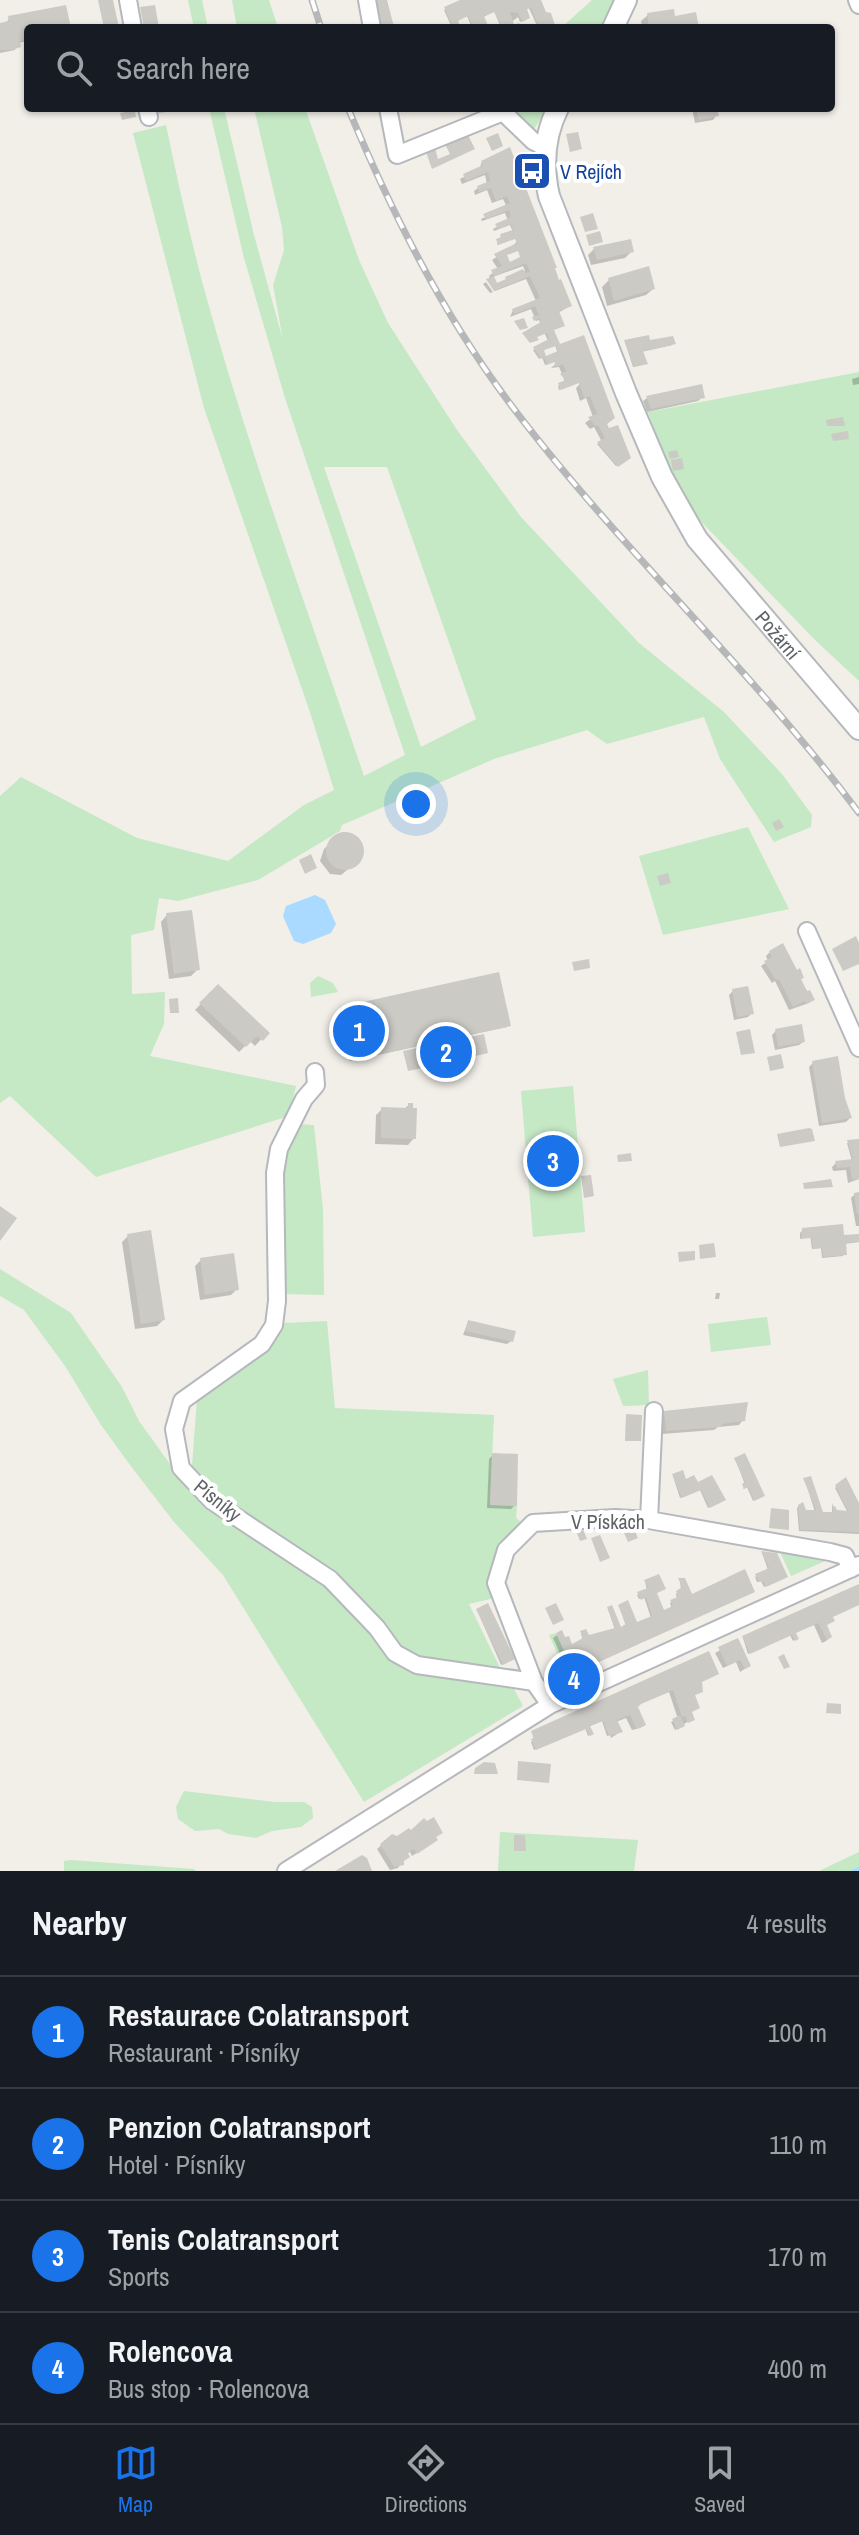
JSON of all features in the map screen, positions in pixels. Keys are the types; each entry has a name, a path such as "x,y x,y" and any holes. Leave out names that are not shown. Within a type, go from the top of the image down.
{"street":[{"path":"128,0 132,24"},
{"path":"367,0 371,24"},
{"path":"615,24 626,0"},
{"path":"389,112 397,155 503,112 533,141 545,147 557,112"},
{"name":"Požární","path":"545,147 545,173 553,208 662,477 697,539 859,729"},
{"path":"807,931 859,1048"},
{"name":"Písníky","path":"315,1072 316,1085 304,1099 279,1149 275,1173 277,1301 274,1325 262,1344 182,1401 174,1429 181,1468 212,1501 330,1579 377,1628 395,1653 417,1665 534,1682"},
{"path":"649,1520 654,1411"},
{"name":"V Pískách","path":"534,1682 496,1583 506,1550 533,1523 615,1518 649,1520 830,1552 845,1556 855,1567"},
{"path":"286,1871 550,1705 855,1567"},
{"path":"534,1682 550,1705"}],"green space":[{"path":"188,0 202,0 207,24 193,24"},
{"path":"232,0 269,0 277,24 236,24"},
{"path":"592,0 620,0 606,24 565,24"},
{"path":"210,112 225,112 283,340 273,285 284,250 282,227 255,112 306,112 359,260 388,323 457,430 521,517 639,643 724,712 782,774 812,815 811,827 774,842 720,759 704,717 607,744 587,730 494,759 342,825 340,831 258,880 178,901 159,898 154,930 131,935 132,994 165,992 164,1024 150,1056 296,1086 289,1116 96,1177 10,1096 0,1103 0,796 21,777 137,838 228,861 304,805 334,790 310,712 204,408 133,133 166,125 193,245 221,347 259,470 364,776 405,755 285,398 244,258","holes":["324,467 387,467 476,719 421,747"]},
{"path":"513,112 546,112 533,130"},
{"path":"859,372 859,681 815,640 690,510 673,482 648,412"},
{"path":"748,827 789,909 663,935 639,856"},
{"path":"318,976 333,983 338,992 311,997 310,983"},
{"path":"573,1086 585,1232 533,1237 521,1091"},
{"path":"297,1124 314,1125 323,1209 324,1295 282,1294 281,1176 285,1144"},
{"path":"0,1269 71,1313 122,1387 139,1421 175,1471 208,1507 329,1589 371,1632 388,1658 416,1673 514,1689 523,1706 364,1802 223,1575 174,1522 130,1465 24,1310 0,1296"},
{"path":"767,1317 771,1345 711,1352 708,1324"},
{"path":"327,1321 335,1408 494,1415 490,1505 517,1506 516,1518 520,1521 494,1563 492,1583 495,1598 469,1604 502,1672 421,1659 402,1649 233,1506 192,1466 197,1399 267,1350 283,1323"},
{"path":"648,1370 649,1405 623,1406 613,1379"},
{"path":"780,1552 828,1558 830,1559 791,1576"},
{"path":"556,1633 574,1673 567,1675 549,1635"},
{"path":"184,1791 275,1802 304,1802 312,1807 313,1818 301,1827 272,1831 256,1838 228,1834 219,1829 195,1831 178,1819 176,1807"},
{"path":"500,1832 638,1840 634,1871 498,1871"},
{"path":"859,1852 859,1871 821,1871 821,1870"},
{"path":"64,1861 196,1871 64,1871"}],"water":[{"path":"315,895 325,900 336,924 331,933 303,944 294,941 283,916 286,906"}],"building":[{"path":"98,0 113,0 118,24 103,24"},
{"path":"387,0 393,24 375,24 370,2"},
{"path":"460,0 541,0 555,24 537,24 531,8 527,9 530,18 522,22 518,13 510,12 514,24 500,24 495,12 484,16 487,24 472,24 468,16 458,21 459,24 451,24 444,7"},
{"path":"66,5 70,24 24,24 21,47 0,50 0,23 9,21 8,16"},
{"path":"155,5 158,24 143,24 140,7"},
{"path":"674,9 675,16 696,12 698,24 648,24 647,13"},
{"path":"135,112 136,117 122,120 120,113"},
{"path":"697,112 718,112 719,116 699,120"},
{"path":"578,132 582,149 570,152 566,134"},
{"path":"467,133 475,149 432,169 426,152 435,148 438,159 450,154 445,144"},
{"path":"498,133 503,146 492,151 486,138"},
{"path":"510,147 559,280 572,306 559,311 565,326 554,330 560,344 584,335 615,418 607,424 609,428 618,425 631,458 618,467 597,442 605,438 598,425 595,426 588,417 597,414 590,396 584,398 579,383 561,390 558,383 566,380 560,374 566,371 563,364 556,367 554,362 547,365 544,357 541,359 533,347 549,339 547,333 530,343 522,333 541,322 540,318 534,321 532,317 539,315 535,306 514,314 512,309 540,298 530,276 494,291 486,279 494,276 491,270 502,266 494,254 517,243 515,239 498,245 496,239 501,237 500,234 513,230 511,224 498,229 495,224 511,217 509,210 486,219 483,214 510,203 507,196 496,201 491,188 479,192 477,186 490,181 488,172 466,181 463,174","holes":["518,251 520,257 510,262 507,255","526,263 530,272 525,273 523,269 497,283 494,276","556,346 558,351 546,356 544,350"]},
{"path":"593,213 598,229 585,232 580,217"},
{"path":"600,231 603,242 589,246 586,235"},
{"path":"631,239 634,252 597,260 593,247"},
{"path":"649,266 655,289 614,301 608,278"},
{"path":"524,318 528,328 520,330 514,321"},
{"path":"649,335 650,340 673,336 676,344 643,351 648,364 634,367 624,340"},
{"path":"702,384 705,398 651,409 646,396"},
{"path":"843,417 845,426 827,426 826,420"},
{"path":"848,431 849,439 833,441 831,434"},
{"path":"677,450 679,457 670,459 668,452"},
{"path":"682,458 684,469 673,471 671,460"},
{"path":"779,819 784,827 776,831 772,823"},
{"path":"345,832 358,838 364,851 358,864 345,870 332,864 326,851 332,838"},
{"path":"311,854 317,868 305,874 299,860"},
{"path":"668,873 671,883 660,886 657,876"},
{"path":"192,910 200,970 174,974 166,913"},
{"path":"856,936 859,964 843,971 832,949"},
{"path":"783,943 797,970 800,968 804,978 801,979 815,1000 793,1007 779,979 776,980 764,961 772,957 769,951"},
{"path":"589,959 590,968 574,971 572,962"},
{"path":"499,972 511,1026 352,1060 340,1007"},
{"path":"218,984 270,1033 263,1041 257,1036 246,1047 199,1003"},
{"path":"748,986 754,1014 737,1017 732,989"},
{"path":"178,998 179,1013 170,1013 169,999"},
{"path":"802,1024 805,1042 778,1047 775,1029"},
{"path":"750,1029 755,1053 741,1055 736,1032"},
{"path":"484,1034 488,1053 437,1065 438,1069 433,1070 432,1066 408,1071 403,1051"},
{"path":"781,1054 784,1068 770,1071 767,1057"},
{"path":"838,1056 845,1098 852,1118 822,1123 812,1061"},
{"path":"408,1103 413,1103 413,1108 417,1108 416,1139 381,1138 381,1107 408,1108"},
{"path":"809,1128 815,1141 780,1147 777,1134"},
{"path":"859,1139 859,1179 852,1180 850,1167 837,1168 835,1161 853,1159 847,1140"},
{"path":"631,1153 632,1161 618,1162 617,1155"},
{"path":"591,1175 594,1196 584,1198 581,1176"},
{"path":"831,1179 833,1187 804,1189 803,1183"},
{"path":"859,1192 859,1214 857,1214 854,1193"},
{"path":"0,1206 17,1218 0,1241"},
{"path":"843,1224 844,1235 859,1234 859,1242 846,1243 847,1255 823,1257 822,1248 813,1249 811,1235 810,1238 801,1239 802,1228"},
{"path":"151,1230 165,1320 141,1324 127,1234"},
{"path":"714,1243 716,1257 700,1259 699,1245"},
{"path":"695,1251 695,1260 679,1262 678,1252"},
{"path":"234,1253 239,1290 205,1295 200,1258"},
{"path":"468,1320 516,1331 513,1342 465,1331"},
{"path":"748,1402 745,1421 722,1424 720,1427 666,1431 664,1411"},
{"path":"626,1414 642,1415 641,1441 625,1441"},
{"path":"492,1453 518,1454 517,1506 490,1505"},
{"path":"745,1453 765,1496 754,1501 748,1487 744,1489 742,1484 745,1482 734,1458"},
{"path":"683,1470 686,1479 694,1475 698,1482 712,1475 726,1500 710,1508 701,1490 682,1498 672,1474"},
{"path":"811,1476 823,1512 833,1512 832,1507 835,1506 837,1510 848,1511 835,1485 846,1477 859,1503 859,1532 800,1530 798,1505 803,1502 806,1510 816,1510 803,1478"},
{"path":"771,1508 789,1510 789,1530 769,1528"},
{"path":"632,1524 638,1538 628,1542 622,1528"},
{"path":"582,1527 587,1539 580,1541 575,1528"},
{"path":"600,1535 610,1558 600,1562 591,1538"},
{"path":"761,1551 777,1553 788,1577 766,1587 763,1581 759,1582 755,1574 769,1568"},
{"path":"745,1569 755,1592 574,1673 556,1633 562,1630 572,1644 583,1638 580,1631 586,1629 589,1635 615,1628 607,1607 612,1605 621,1627 626,1624 618,1605 628,1600 637,1622 652,1616 646,1597 641,1600 637,1592 648,1588 644,1580 659,1574 666,1589 657,1593 664,1610 673,1606 670,1600 678,1597 676,1591 682,1587 678,1578 685,1578 692,1594"},
{"path":"859,1584 859,1605 833,1617 835,1621 827,1625 832,1637 827,1640 818,1623 796,1633 799,1639 795,1641 792,1635 750,1654 742,1636"},
{"path":"488,1603 515,1659 503,1665 476,1609"},
{"path":"556,1603 564,1620 553,1625 545,1608"},
{"path":"738,1638 751,1666 745,1669 740,1660 727,1666 718,1647"},
{"path":"709,1651 719,1674 702,1682 703,1692 695,1695 700,1708 692,1712 695,1720 688,1723 685,1716 682,1717 673,1690 638,1707 646,1725 640,1728 636,1728 630,1715 617,1720 623,1732 609,1736 603,1721 590,1726 594,1734 590,1736 586,1729 536,1750 531,1731"},
{"path":"784,1654 790,1667 784,1669 778,1657"},
{"path":"827,1703 841,1704 841,1714 826,1713"},
{"path":"680,1715 685,1726 677,1730 672,1719"},
{"path":"518,1761 551,1764 549,1783 517,1780"},
{"path":"484,1762 495,1763 498,1774 474,1774 475,1768"},
{"path":"434,1817 443,1833 436,1837 438,1840 417,1854 414,1849 408,1853 410,1857 404,1865 394,1867 380,1844 392,1834 397,1836 409,1828 411,1830 424,1818 427,1821"},
{"path":"514,1835 525,1835 526,1851 514,1851"},
{"path":"362,1855 367,1858 372,1871 335,1871"}],"waterway":[{"path":"854,1871 859,1869"}],"railway":[{"path":"312,0 320,24"},
{"path":"350,112 382,185 439,296 508,401 593,506 774,708 859,813"}],"place":[{"name":"V Rejích","path":"532,171"},
{"name":"Restaurace Colatransport","path":"359,1031"},
{"name":"Penzion Colatransport","path":"446,1052"},
{"name":"Tenis Colatransport","path":"553,1161"},
{"name":"Rolencova","path":"574,1679"}]}
